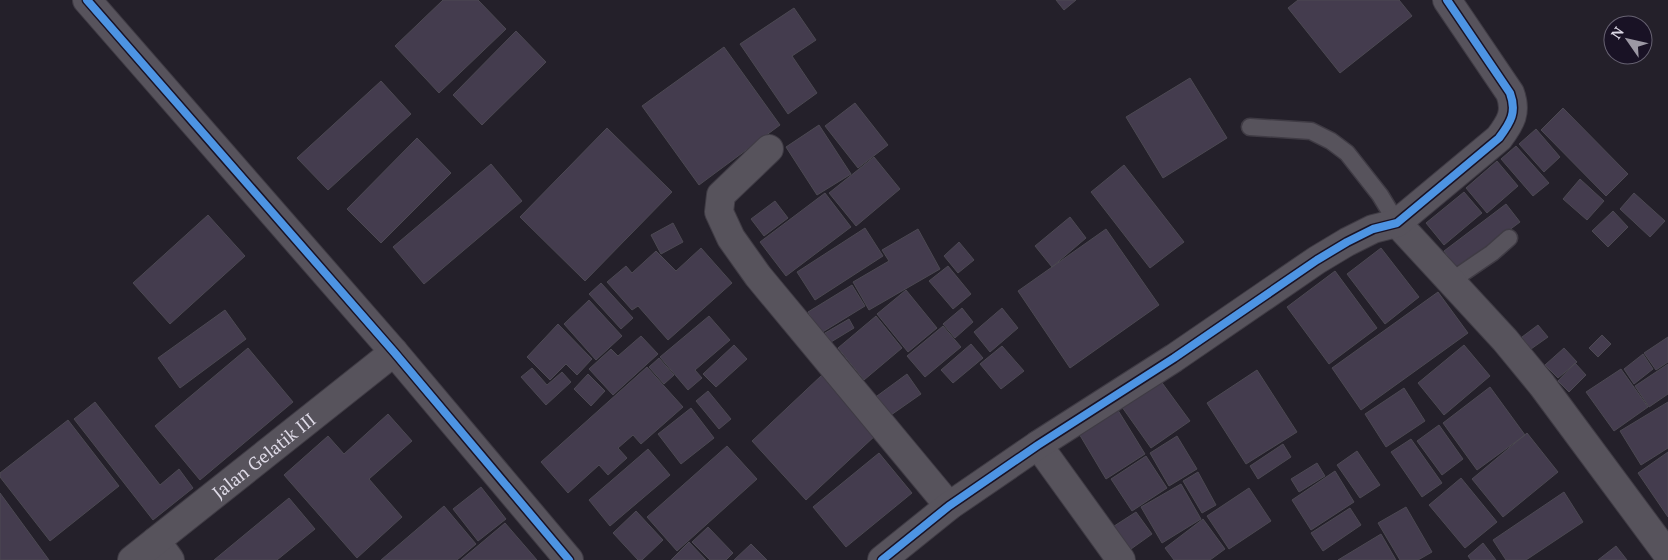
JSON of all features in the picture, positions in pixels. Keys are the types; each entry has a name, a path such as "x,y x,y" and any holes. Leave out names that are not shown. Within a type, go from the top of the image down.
{"street":[{"path":"87,0 394,352 569,560"},
{"path":"882,560 949,506 1038,445 1174,358 1318,260 1373,229 1397,223 1499,138 1510,124 1514,103 1510,93 1453,2"},
{"path":"769,149 721,195 719,212 731,238 758,276 949,506"},
{"path":"1397,223 1505,340 1542,385 1668,555"},
{"name":"Jalan Gelatik III","path":"132,560 163,550 394,352"},
{"path":"1038,445 1121,560"}],"lane":[{"path":"1250,127 1311,131 1331,141 1348,153 1380,195 1397,223"},
{"path":"1451,281 1492,253 1509,238"}],"building":[{"path":"443,0 478,0 506,29 439,93 395,46"},
{"path":"1056,0 1076,0 1064,10"},
{"path":"1298,0 1399,0 1412,16 1340,73 1288,8"},
{"path":"794,8 816,40 792,56 817,93 788,114 740,44"},
{"path":"516,31 546,62 482,125 453,95"},
{"path":"724,47 780,125 699,185 642,106"},
{"path":"1190,78 1227,138 1163,178 1126,117"},
{"path":"381,81 411,114 328,190 297,158"},
{"path":"855,103 888,145 858,168 825,126"},
{"path":"1563,108 1628,174 1606,196 1541,130"},
{"path":"819,125 851,174 817,195 786,147"},
{"path":"607,128 672,192 585,281 520,217"},
{"path":"1536,129 1560,157 1544,172 1519,144"},
{"path":"417,138 451,173 381,243 347,209"},
{"path":"1516,146 1549,183 1533,196 1501,159"},
{"path":"874,157 900,189 856,226 829,193"},
{"path":"1497,161 1518,186 1487,213 1466,188"},
{"path":"491,164 522,201 424,284 393,247"},
{"path":"1124,165 1184,242 1150,268 1091,192"},
{"path":"1580,179 1604,201 1587,220 1563,199"},
{"path":"1464,192 1482,213 1444,245 1426,223"},
{"path":"825,193 851,227 786,276 760,242"},
{"path":"1634,193 1665,221 1650,237 1620,209"},
{"path":"775,201 788,218 764,236 751,219"},
{"path":"1506,204 1520,222 1457,269 1444,251"},
{"path":"1613,211 1628,227 1608,247 1592,231"},
{"path":"208,215 245,256 170,324 133,283"},
{"path":"1070,217 1086,238 1052,267 1035,246"},
{"path":"673,223 683,242 661,254 651,235"},
{"path":"865,228 883,256 815,300 797,272"},
{"path":"918,229 940,269 869,310 853,282 889,261 882,250"},
{"path":"1106,229 1159,305 1070,368 1018,291"},
{"path":"959,242 974,260 958,273 944,256"},
{"path":"701,248 732,283 668,340 638,306 632,310 607,282 626,266 632,273 656,251 676,271"},
{"path":"1381,248 1419,297 1385,324 1347,274"},
{"path":"948,266 971,294 953,309 929,281"},
{"path":"1335,271 1377,328 1329,364 1287,307"},
{"path":"601,283 633,318 621,329 589,294"},
{"path":"852,285 865,306 821,333 808,312"},
{"path":"906,290 937,328 908,352 877,314"},
{"path":"1438,292 1468,333 1361,410 1332,368"},
{"path":"589,300 622,336 596,360 564,324"},
{"path":"962,308 973,322 955,338 943,324"},
{"path":"1002,308 1018,328 990,352 974,332"},
{"path":"225,310 246,339 180,388 158,358"},
{"path":"709,316 730,340 695,370 702,378 688,390 660,357"},
{"path":"876,316 902,348 864,380 838,348"},
{"path":"849,319 854,328 831,342 825,333"},
{"path":"558,324 592,359 577,375 566,364 550,380 527,357"},
{"path":"1538,325 1548,337 1531,349 1522,337"},
{"path":"943,326 961,347 925,377 907,356"},
{"path":"1602,335 1611,344 1598,357 1589,348"},
{"path":"641,336 658,354 613,395 589,369 611,349 618,356"},
{"path":"1668,337 1668,362 1656,370 1644,353"},
{"path":"971,344 983,358 953,383 941,370"},
{"path":"734,345 747,359 716,387 703,374"},
{"path":"1464,345 1490,376 1444,415 1418,383"},
{"path":"1002,346 1024,371 1001,389 980,364"},
{"path":"248,348 293,402 200,480 155,426"},
{"path":"1564,348 1577,362 1558,378 1545,365"},
{"path":"1643,354 1653,369 1634,384 1624,369"},
{"path":"659,358 674,375 664,384 649,367"},
{"path":"1575,363 1586,375 1569,392 1558,381"},
{"path":"1668,364 1668,394 1649,407 1635,386"},
{"path":"647,367 683,407 641,444 633,435 618,448 627,458 608,475 599,465 568,493 541,462"},
{"path":"532,368 547,385 562,372 571,382 546,405 521,377"},
{"path":"1621,369 1648,407 1614,431 1586,392"},
{"path":"1257,370 1297,432 1246,464 1207,403"},
{"path":"588,374 605,391 591,406 574,389"},
{"path":"907,374 921,394 891,415 877,396"},
{"path":"822,375 877,434 806,500 752,441"},
{"path":"1160,380 1190,421 1151,448 1122,407"},
{"path":"1490,387 1525,435 1477,470 1443,423"},
{"path":"1404,388 1425,421 1386,447 1365,414"},
{"path":"708,391 731,419 719,429 696,401"},
{"path":"95,402 160,485 179,469 193,488 153,520 74,419"},
{"path":"1668,402 1668,448 1641,465 1620,431"},
{"path":"1116,407 1145,454 1106,479 1078,432"},
{"path":"691,408 714,438 681,464 658,434"},
{"path":"388,414 412,441 369,479 402,517 357,558 284,475 328,436 344,454"},
{"path":"68,420 119,486 50,541 0,477 0,473"},
{"path":"1439,425 1463,459 1442,475 1417,441"},
{"path":"1527,433 1558,472 1503,517 1472,479"},
{"path":"1177,436 1197,469 1169,486 1150,453"},
{"path":"1411,439 1442,483 1422,497 1391,452"},
{"path":"1283,444 1291,457 1258,479 1250,466"},
{"path":"727,446 757,479 677,551 647,517"},
{"path":"648,449 670,475 610,526 589,500"},
{"path":"1357,451 1380,485 1360,498 1337,465"},
{"path":"1668,452 1668,517 1638,473"},
{"path":"879,453 912,493 846,547 813,507"},
{"path":"1146,456 1167,488 1132,511 1111,479"},
{"path":"1317,463 1325,476 1299,492 1291,479"},
{"path":"1335,471 1354,502 1311,530 1292,500"},
{"path":"1198,472 1216,505 1202,513 1183,481"},
{"path":"1461,478 1497,522 1465,548 1429,505"},
{"path":"1181,484 1201,519 1162,543 1141,507"},
{"path":"481,487 506,519 478,541 453,509"},
{"path":"1249,488 1271,521 1229,549 1207,516"},
{"path":"1564,492 1583,522 1526,560 1506,560 1493,540"},
{"path":"0,493 49,560 0,560"},
{"path":"289,498 315,529 277,560 214,560"},
{"path":"444,506 476,544 457,560 381,560"},
{"path":"1406,507 1432,552 1418,560 1400,560 1378,523"},
{"path":"1350,508 1361,525 1323,551 1311,533"},
{"path":"636,511 663,540 642,560 638,560 613,533"},
{"path":"1136,512 1152,534 1124,554 1108,530"},
{"path":"1203,519 1225,549 1210,560 1174,560 1165,548"},
{"path":"505,523 537,560 461,560"},
{"path":"708,527 733,553 726,560 710,560 692,542"},
{"path":"1381,534 1396,560 1338,560"},
{"path":"689,542 706,560 671,560"},
{"path":"1483,543 1496,560 1471,560 1468,556"},
{"path":"751,544 767,560 734,560"},
{"path":"1616,546 1627,560 1598,560"}],"cycle path":[{"path":"87,0 394,352 569,560"},
{"path":"882,560 949,506 1038,445 1174,358 1317,260 1373,229 1397,223 1499,138 1512,117 1513,106 1510,93 1447,0"}]}
